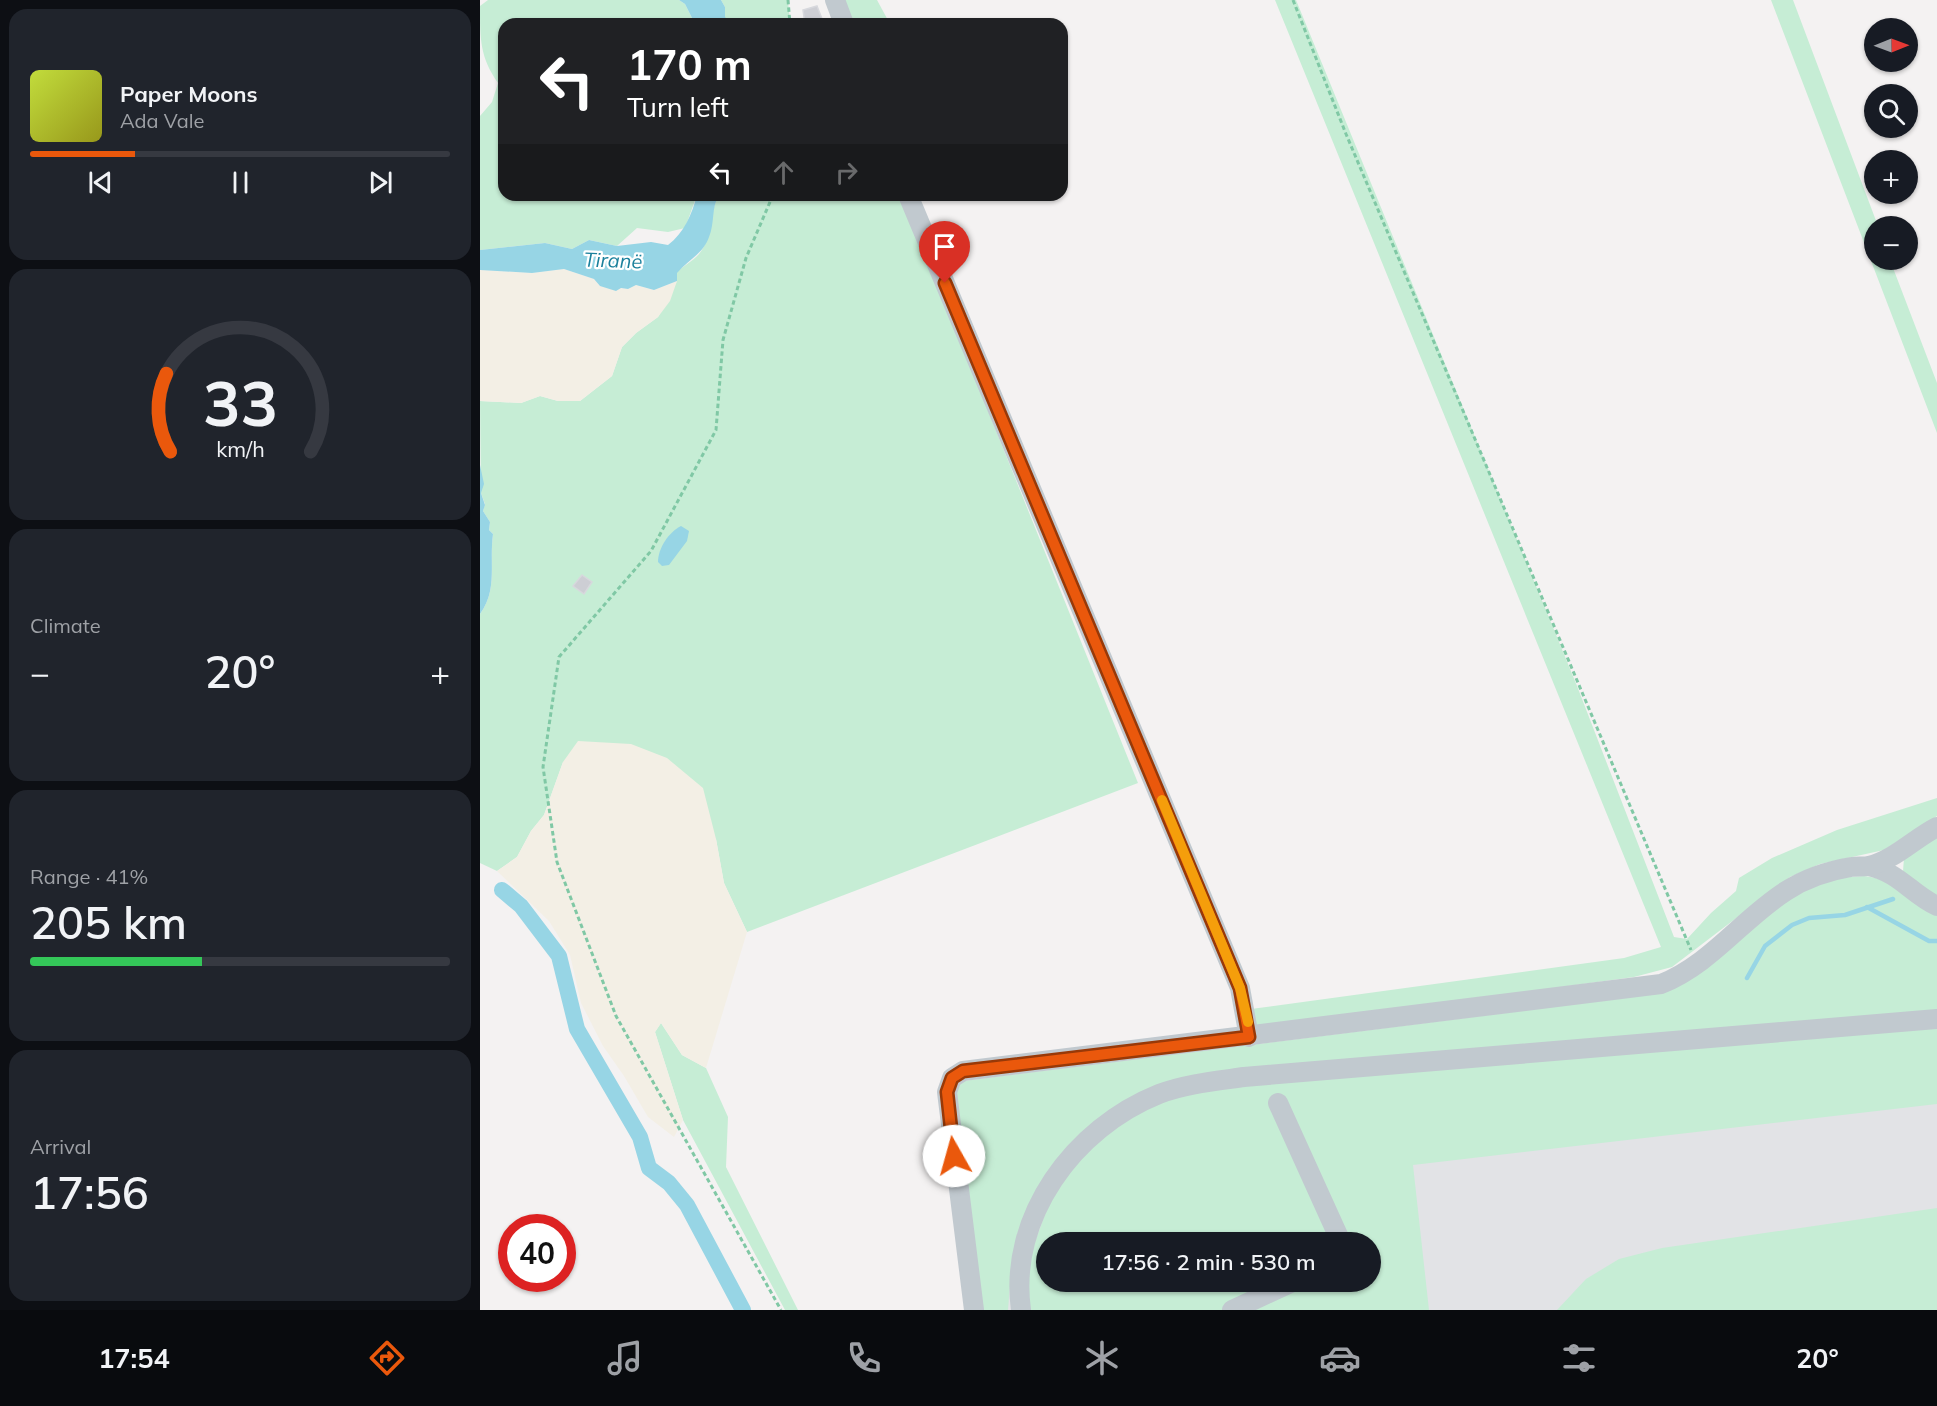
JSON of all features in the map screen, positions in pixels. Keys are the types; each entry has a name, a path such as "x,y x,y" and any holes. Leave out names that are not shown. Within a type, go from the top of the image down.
{"street":[{"path":"835,0 842,18"},
{"path":"911,201 1240,988 1249,1037"},
{"path":"974,1310 947,1092 952,1078 963,1071 1637,989 1671,980 1700,963 1770,902 1787,891 1823,873 1869,866 1890,857 1937,827"},
{"path":"1869,866 1884,869 1898,877 1937,906"},
{"path":"1021,1310 1018,1290 1021,1250 1027,1230 1047,1189 1084,1142 1109,1121 1160,1094 1185,1087 1244,1077 1937,1019"},
{"path":"1278,1103 1336,1232"},
{"path":"1232,1310 1271,1292"}],"path":[{"path":"788,0 790,18"},
{"path":"1293,0 1346,134 1687,945 1700,963"},
{"path":"770,201 746,258 723,340 716,429 651,551 559,657 543,767 557,862 616,1016 781,1310"}],"shaded area":[{"path":"1937,969 1937,1310 986,1310 966,1083"}],"green space":[{"path":"488,0 679,0 685,4 692,18 498,18 498,83 484,56 480,6"},
{"path":"721,0 788,0 790,18 725,18 725,7"},
{"path":"842,0 877,0 887,18 850,18"},
{"path":"1275,0 1296,0 1577,686 1674,937 1687,939 1736,891 1739,878 1772,858 1837,830 1937,798 1937,816 1884,850 1820,864 1790,877 1672,967 1634,977 1274,1026 1256,1026 1251,1009 1624,958 1661,947"},
{"path":"1771,0 1793,0 1864,189 1864,204 1870,204 1874,216 1864,216 1864,243"},
{"path":"498,83 498,201 695,201 685,228 668,232 637,228 617,246 589,240 572,249 545,243 480,250 480,116 492,102"},
{"path":"903,201 1138,783 747,932 724,883 716,839 563,762 544,815 531,831 517,857 497,871 480,863 480,614 486,605 491,586 493,534 489,530 490,522 483,511 485,504 481,493 480,401 521,403 540,396 558,401 580,401 612,376 622,347 658,317 677,281 676,273 697,257 703,247 707,240 716,202"},
{"path":"1875,270 1894,270 1937,383 1937,433"},
{"path":"1937,837 1937,901 1903,872 1904,857"},
{"path":"1864,876 1884,881 1937,916 1937,1012 1681,1033 1132,1100 1018,1232 1012,1261 1008,1310 982,1310 955,1093 963,1081 1648,995 1785,898 1837,878"},
{"path":"661,1023 682,1055 706,1068 728,1117 726,1167 798,1310 785,1310 683,1120 655,1032"},
{"path":"1937,1026 1937,1104 1413,1165 1429,1310 1027,1310 1024,1272 1036,1239 1036,1292 1381,1292 1381,1232 1039,1232 1055,1187 1090,1146 1153,1103 1201,1089"},
{"path":"1937,1208 1937,1310 1557,1310 1586,1279 1619,1259 1662,1248"}],"sand":[{"path":"564,269 594,279 600,286 628,289 636,285 654,290 677,281 670,301 658,317 622,347 612,376 580,401 558,401 540,396 521,403 480,401 480,270 532,273"},
{"path":"578,741 631,744 667,758 703,788 724,883 747,932 706,1068 682,1055 661,1023 655,1032 683,1120 674,1137 648,1117 603,1046 581,1003 570,955 549,921 497,871 517,857 531,831 544,815 563,762"}],"water":[{"path":"679,0 721,0 725,7 726,18 692,18 685,4"},
{"name":"Tiranë","path":"695,201 717,201 711,232 706,243 677,273 677,281 654,290 636,285 616,291 600,286 594,279 564,269 532,273 480,270 480,250 545,243 572,249 589,240 617,246 651,242 668,245 679,235"},
{"path":"480,465 484,484 481,493 485,505 483,511 490,522 489,530 493,534 491,586 486,605 480,614"},
{"path":"681,526 689,531 687,541 669,565 662,566 658,562 658,557 662,546 672,532"}],"building":[{"path":"817,6 822,18 804,18 803,10"},
{"path":"582,575 592,582 584,594 573,586"}],"waterway":[{"path":"502,890 521,906 559,956 577,1029 640,1137 649,1168 669,1183 687,1205 743,1310"},
{"path":"1747,978 1765,946 1792,925 1809,918 1845,915 1893,899"},
{"path":"1867,907 1929,941 1937,941"}],"slow traffic":[{"path":"1162,800 1240,988 1248,1022"}],"route":[{"path":"945,283 1240,988 1249,1037 963,1071 952,1078 947,1092 954,1156"}]}
